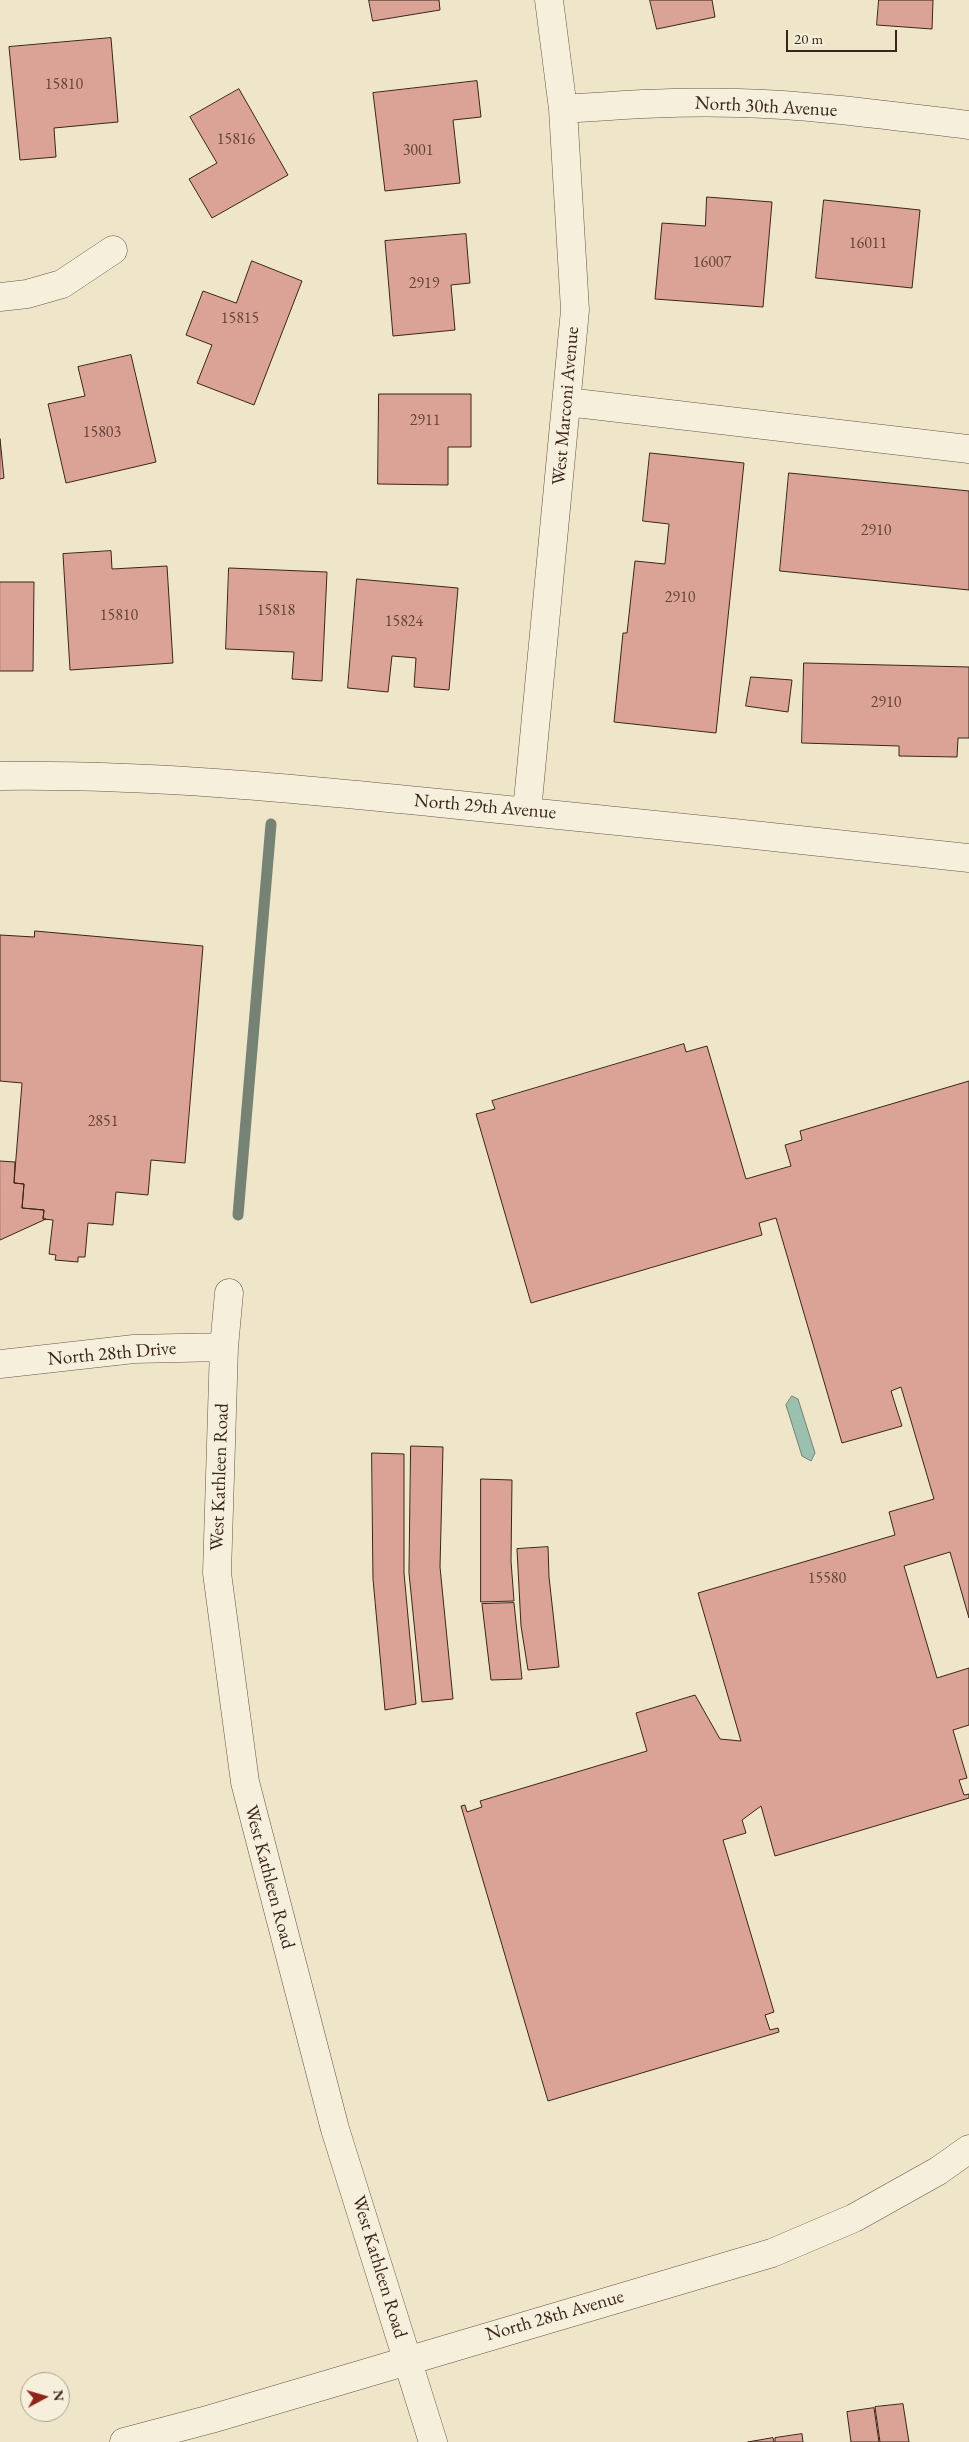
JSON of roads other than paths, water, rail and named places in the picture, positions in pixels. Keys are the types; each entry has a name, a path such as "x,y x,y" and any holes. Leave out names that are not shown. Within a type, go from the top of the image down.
{"street":[{"name":"West Marconi Avenue","path":"527,811 575,310 563,109 548,0"},
{"name":"North 30th Avenue","path":"563,109 633,104 738,103 829,109 969,125"},
{"path":"0,297 27,294 62,284 113,250"},
{"path":"567,402 969,449"},
{"name":"North 29th Avenue","path":"0,776 127,777 226,783 527,811 969,858"},
{"name":"West Kathleen Road","path":"229,1293 224,1348 217,1573 244,1782 335,2129 433,2442"},
{"name":"North 28th Drive","path":"0,1364 134,1349 224,1348"},
{"name":"North 28th Avenue","path":"124,2442 212,2419 772,2253 854,2218 938,2171 969,2150"}],"waterway":[{"path":"238,1215 271,824"}]}
